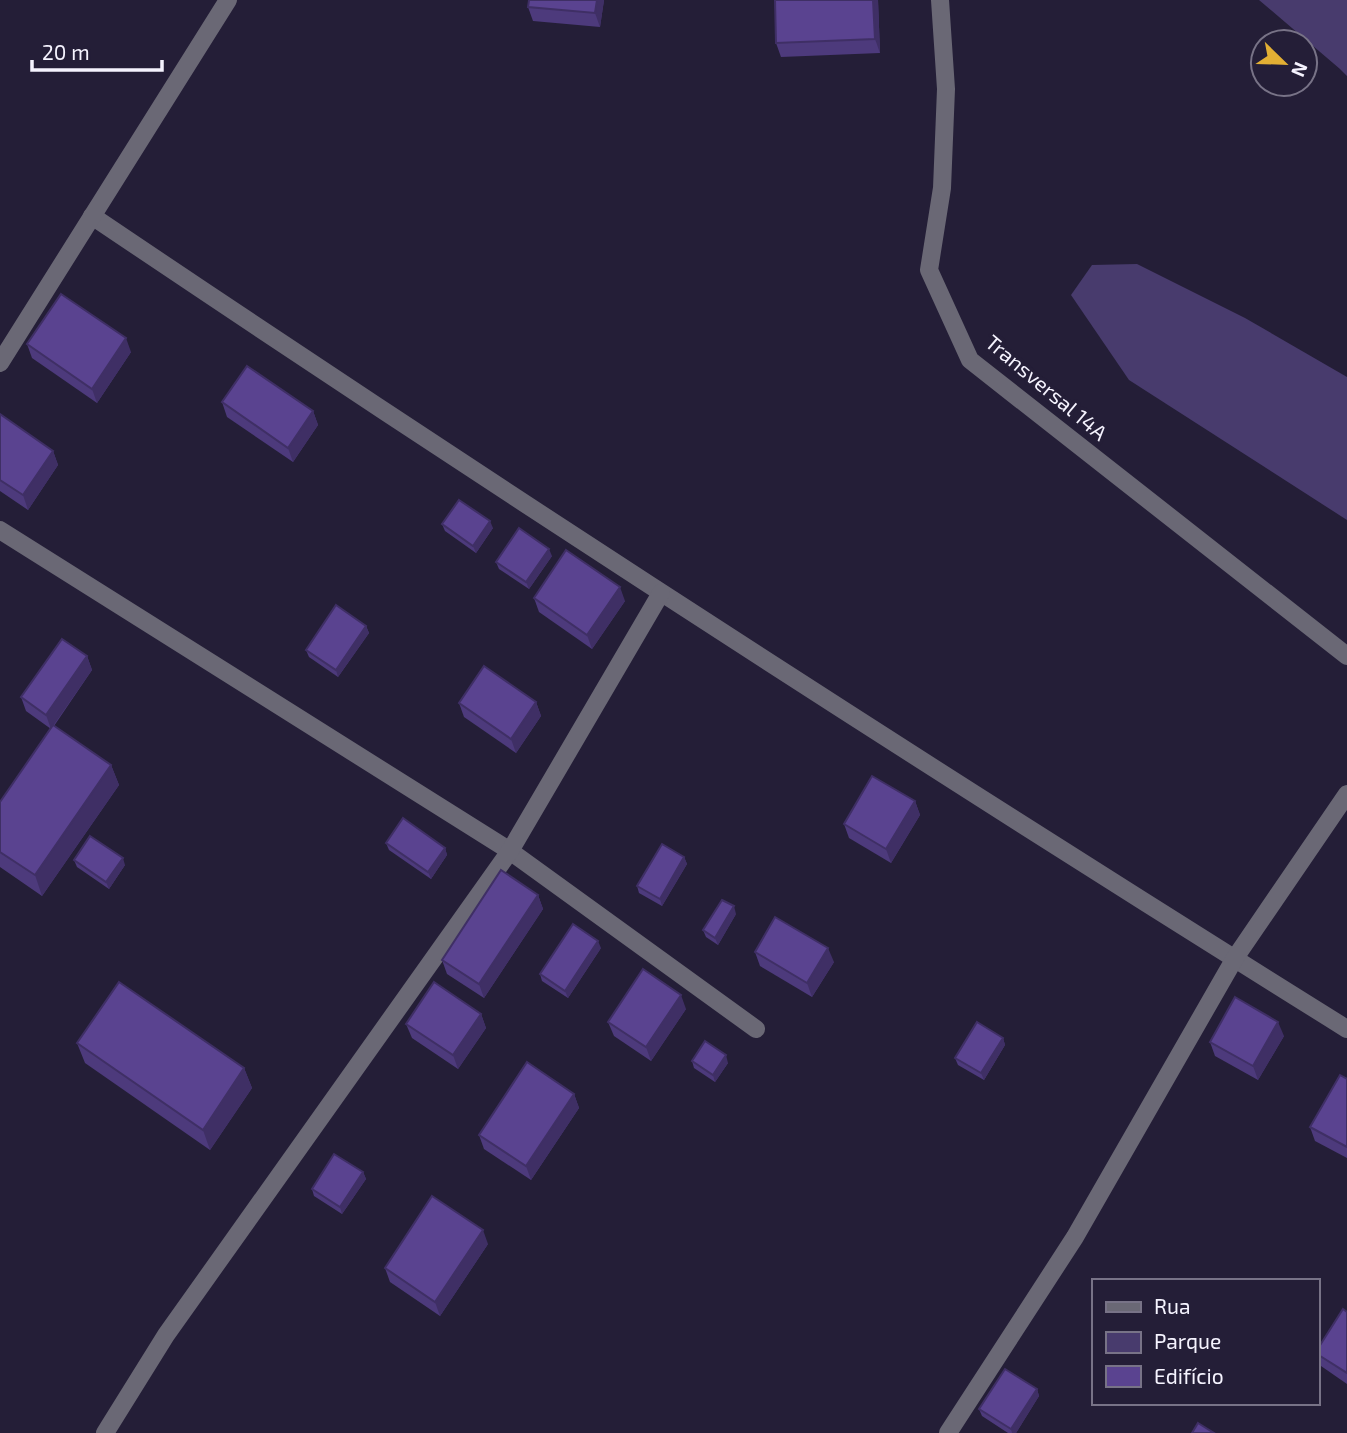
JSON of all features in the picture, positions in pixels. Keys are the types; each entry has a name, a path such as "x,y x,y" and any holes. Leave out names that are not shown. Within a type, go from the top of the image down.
{"street":[{"path":"0,363 228,0"},
{"name":"Transversal 14A","path":"940,0 946,89 943,163 929,270 970,360 1347,656"},
{"path":"92,216 368,402 661,593 1347,1029"},
{"path":"0,530 510,851 756,1029"},
{"path":"105,1433 166,1335 510,851 661,593"},
{"path":"948,1433 1075,1237 1234,958 1347,794"}],"green space":[{"path":"1259,0 1347,0 1347,76 1319,51 1319,28 1292,28"},
{"path":"1137,264 1245,318 1347,377 1347,520 1129,380 1071,295 1092,265"}],"building":[{"path":"529,0 597,0 595,13 528,7"},
{"path":"775,0 873,0 875,39 776,43"},
{"path":"61,294 126,338 92,389 27,344"},
{"path":"247,366 313,411 288,448 222,402"},
{"path":"0,414 53,451 23,495 0,480"},
{"path":"459,500 490,521 473,546 442,524"},
{"path":"519,528 549,549 526,582 496,562"},
{"path":"566,550 620,587 587,635 534,598"},
{"path":"336,605 366,626 336,670 306,650"},
{"path":"62,639 87,656 46,715 21,697"},
{"path":"484,666 536,702 511,739 459,703"},
{"path":"53,725 111,765 35,875 0,852 0,802"},
{"path":"872,776 915,801 886,849 844,824"},
{"path":"403,818 445,848 428,872 386,843"},
{"path":"90,836 123,858 106,882 74,860"},
{"path":"662,844 684,857 660,899 637,886"},
{"path":"501,870 538,895 479,984 442,960"},
{"path":"722,900 734,906 715,938 703,930"},
{"path":"775,917 828,948 807,983 755,952"},
{"path":"573,924 598,941 565,991 540,974"},
{"path":"643,969 681,995 646,1047 608,1022"},
{"path":"119,982 244,1068 203,1130 77,1043"},
{"path":"434,982 481,1014 453,1055 406,1024"},
{"path":"1235,997 1278,1022 1253,1066 1210,1042"},
{"path":"977,1022 1003,1038 981,1073 955,1058"},
{"path":"705,1041 726,1055 713,1075 692,1061"},
{"path":"527,1062 574,1094 526,1166 479,1135"},
{"path":"1340,1075 1347,1079 1347,1147 1310,1127"},
{"path":"334,1154 363,1172 340,1207 312,1189"},
{"path":"432,1196 483,1230 435,1302 385,1268"},
{"path":"1343,1309 1347,1312 1347,1373 1319,1355 1319,1347"},
{"path":"1005,1369 1037,1389 1011,1429 979,1409"},
{"path":"1198,1423 1214,1433 1192,1433"}]}
